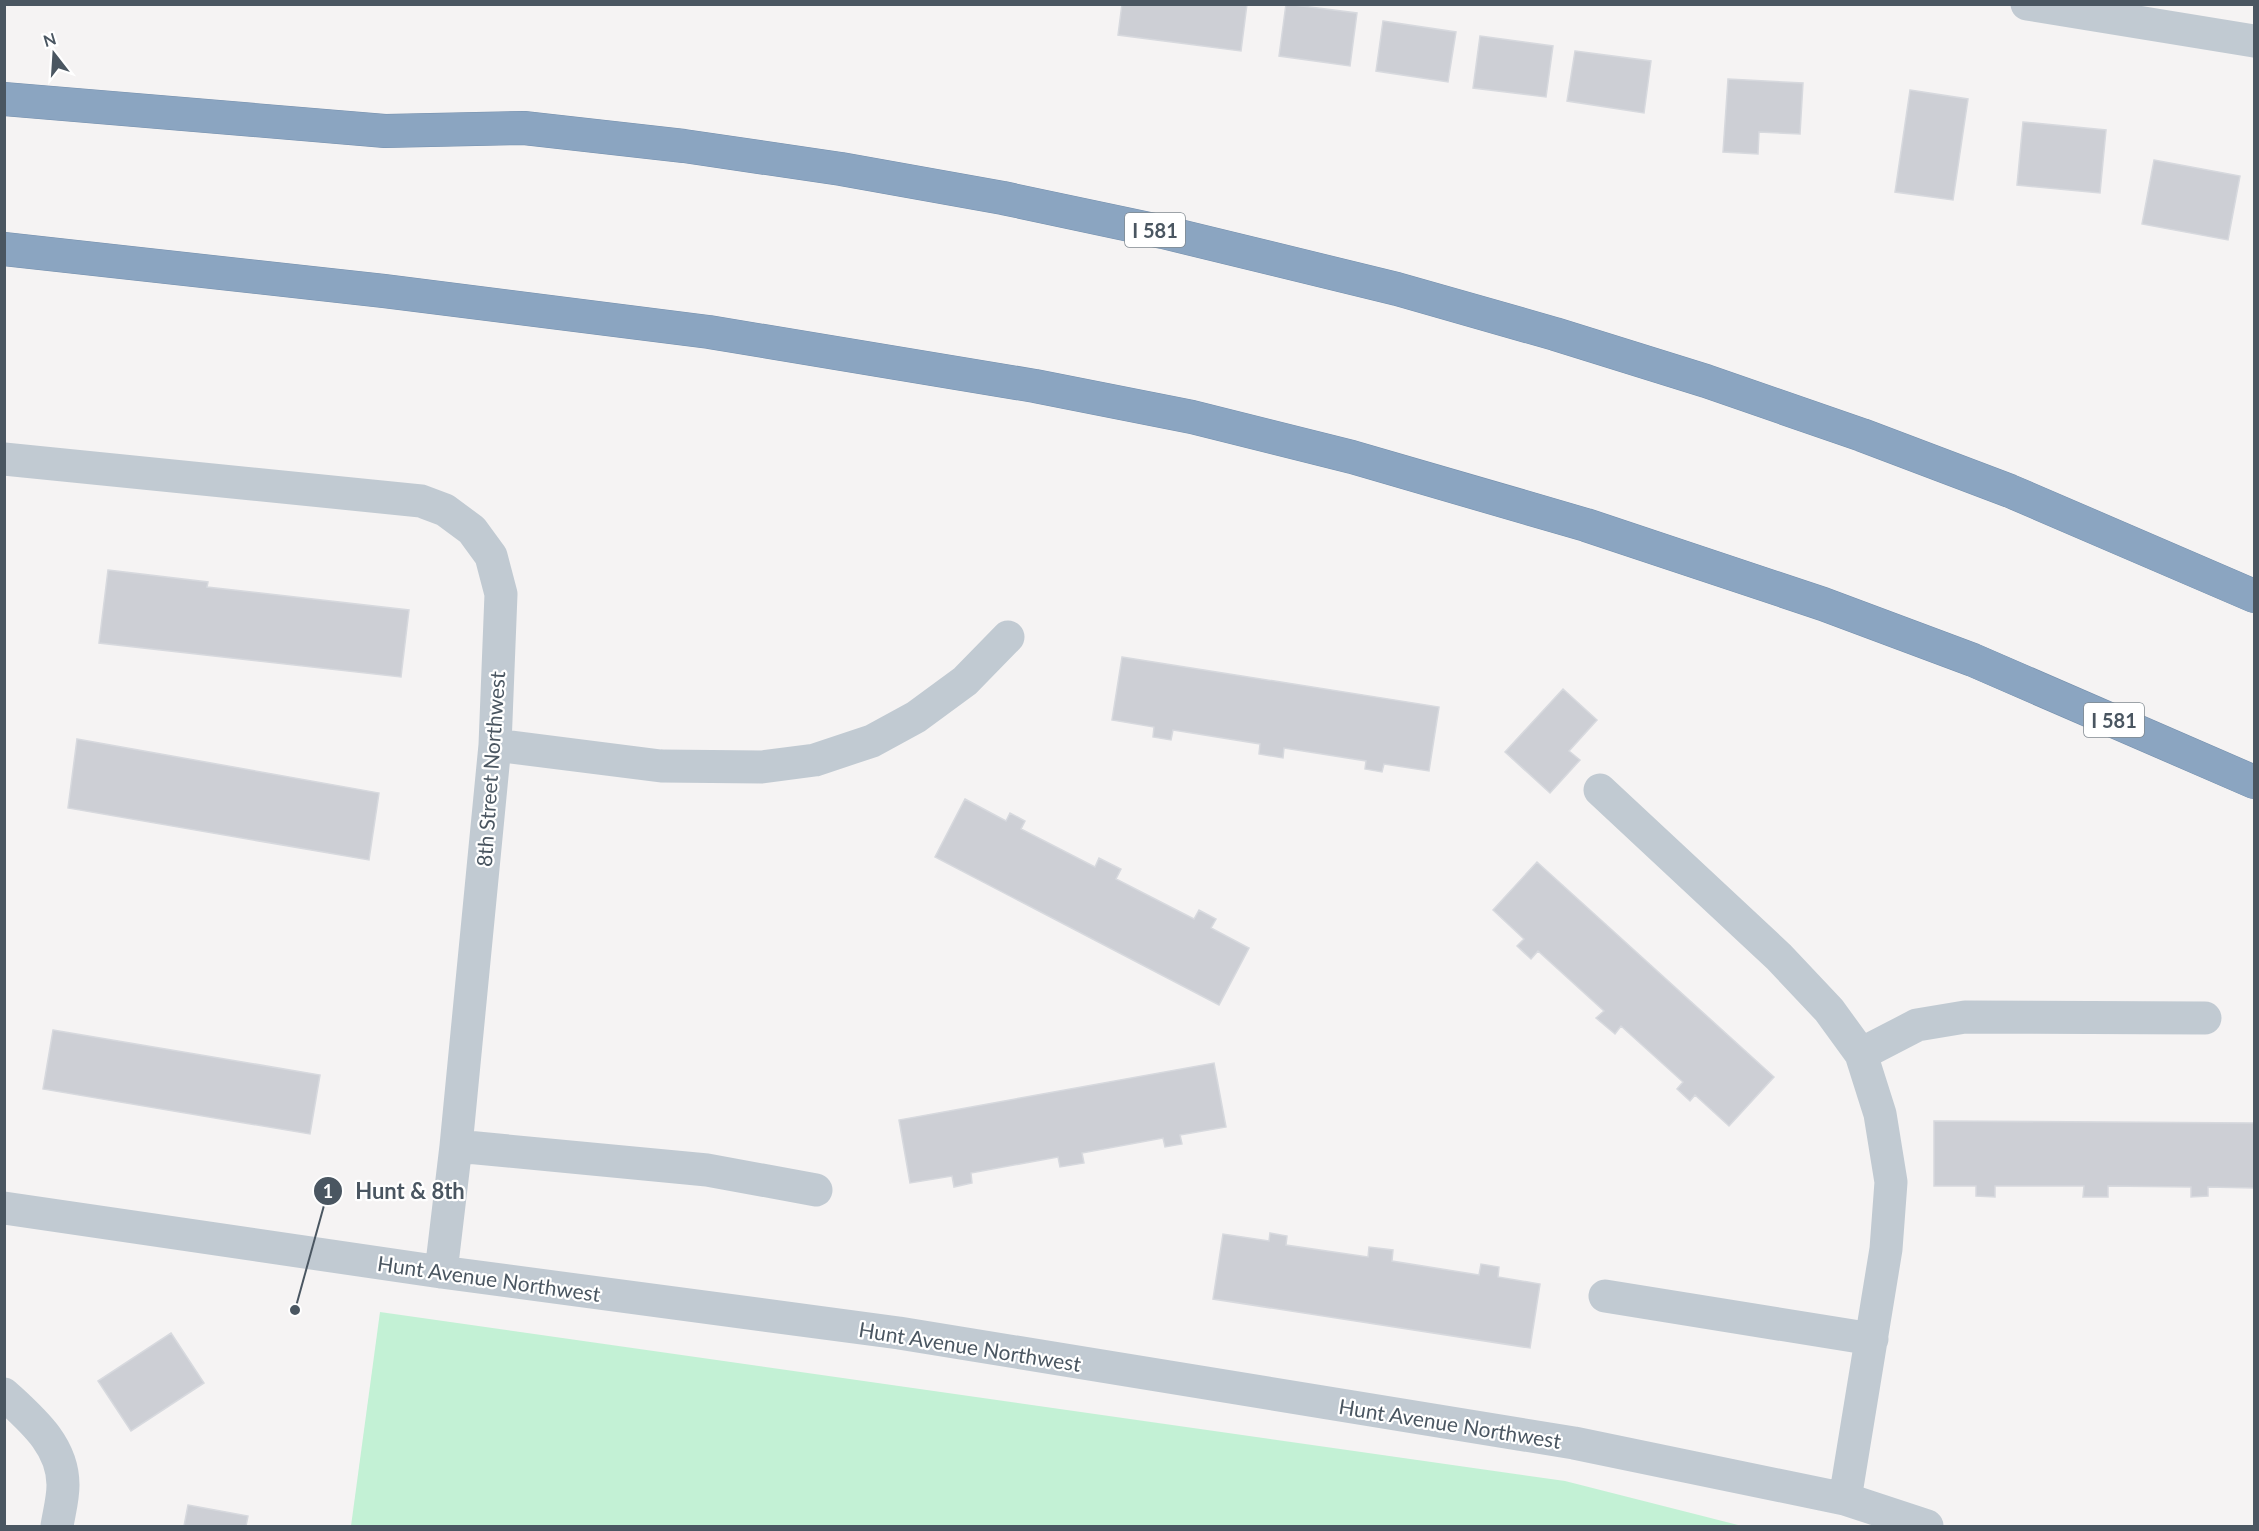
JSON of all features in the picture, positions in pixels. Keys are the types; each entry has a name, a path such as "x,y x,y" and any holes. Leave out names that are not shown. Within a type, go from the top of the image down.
{"highway":[{"name":"I 581","path":"4,99 386,131 524,128 672,145 841,169 1003,198 1163,232 1397,289 1555,334 1706,381 1862,435 2010,491 2254,596"},
{"name":"I 581","path":"4,249 152,264 709,332 1035,386 1192,417 1352,457 1587,525 1823,604 1973,660 2254,782"}],"street":[{"path":"2027,4 2254,41"},
{"name":"8th Street Northwest","path":"4,459 421,501 445,510 472,530 491,556 501,594 495,745 456,1146 441,1272"},
{"path":"495,745 661,766 762,767 815,760 872,741 916,717 965,681 1008,637"},
{"path":"1600,790 1779,957 1829,1010 1861,1054 1880,1114 1890,1182 1886,1250 1845,1499"},
{"path":"1861,1054 1917,1025 1965,1017 2205,1018"},
{"path":"456,1146 707,1170 816,1190"},
{"name":"Hunt Avenue Northwest","path":"4,1208 441,1272 911,1335 1574,1443 1845,1499 1928,1527"},
{"path":"1605,1296 1872,1340"},
{"path":"4,1394 39,1426 56,1453 63,1484 57,1527"}],"green space":[{"path":"380,1312 1565,1481 1742,1526 351,1526"}],"building":[{"path":"1122,4 1247,4 1241,51 1118,35"},
{"path":"1286,4 1357,13 1350,66 1279,56"},
{"path":"1383,21 1456,32 1448,82 1376,71"},
{"path":"1480,36 1553,46 1546,97 1473,88"},
{"path":"1575,51 1651,61 1644,113 1567,101"},
{"path":"1728,79 1803,83 1800,134 1759,132 1758,154 1723,152"},
{"path":"1910,90 1968,99 1953,200 1895,192"},
{"path":"2023,122 2106,130 2100,193 2017,185"},
{"path":"2154,160 2240,176 2228,240 2142,224"},
{"path":"108,570 208,582 207,587 409,610 401,677 99,643"},
{"path":"1122,657 1439,707 1429,771 1384,764 1382,772 1365,769 1366,761 1284,748 1283,758 1259,754 1260,744 1173,730 1171,740 1153,737 1154,727 1112,720"},
{"path":"1563,689 1597,720 1569,751 1580,760 1550,793 1505,752"},
{"path":"77,739 379,793 369,860 68,808"},
{"path":"965,799 1006,821 1010,813 1025,821 1021,829 1095,867 1099,858 1121,869 1116,879 1194,919 1199,910 1216,919 1211,928 1249,948 1219,1005 935,857"},
{"path":"1537,862 1774,1077 1729,1126 1695,1095 1690,1101 1677,1089 1683,1082 1621,1026 1615,1034 1596,1018 1604,1011 1538,951 1531,959 1517,946 1524,939 1493,910"},
{"path":"53,1030 320,1075 310,1134 43,1089"},
{"path":"1214,1063 1226,1127 1180,1135 1182,1144 1165,1147 1163,1138 1082,1153 1084,1163 1060,1167 1058,1157 971,1173 972,1183 954,1187 952,1176 910,1183 899,1120"},
{"path":"1934,1121 2254,1123 2254,1188 2208,1187 2208,1196 2191,1197 2191,1187 2108,1186 2108,1197 2083,1197 2084,1186 1995,1186 1995,1197 1976,1196 1976,1186 1934,1186"},
{"path":"1270,1233 1287,1236 1286,1245 1368,1257 1369,1247 1393,1250 1392,1261 1479,1275 1481,1264 1499,1267 1498,1277 1540,1284 1530,1348 1213,1299 1223,1234 1269,1241"},
{"path":"171,1333 204,1383 131,1431 98,1381"},
{"path":"188,1505 248,1516 246,1526 184,1526"}],"place":[{"name":"Hunt & 8th","path":"295,1310"}]}
